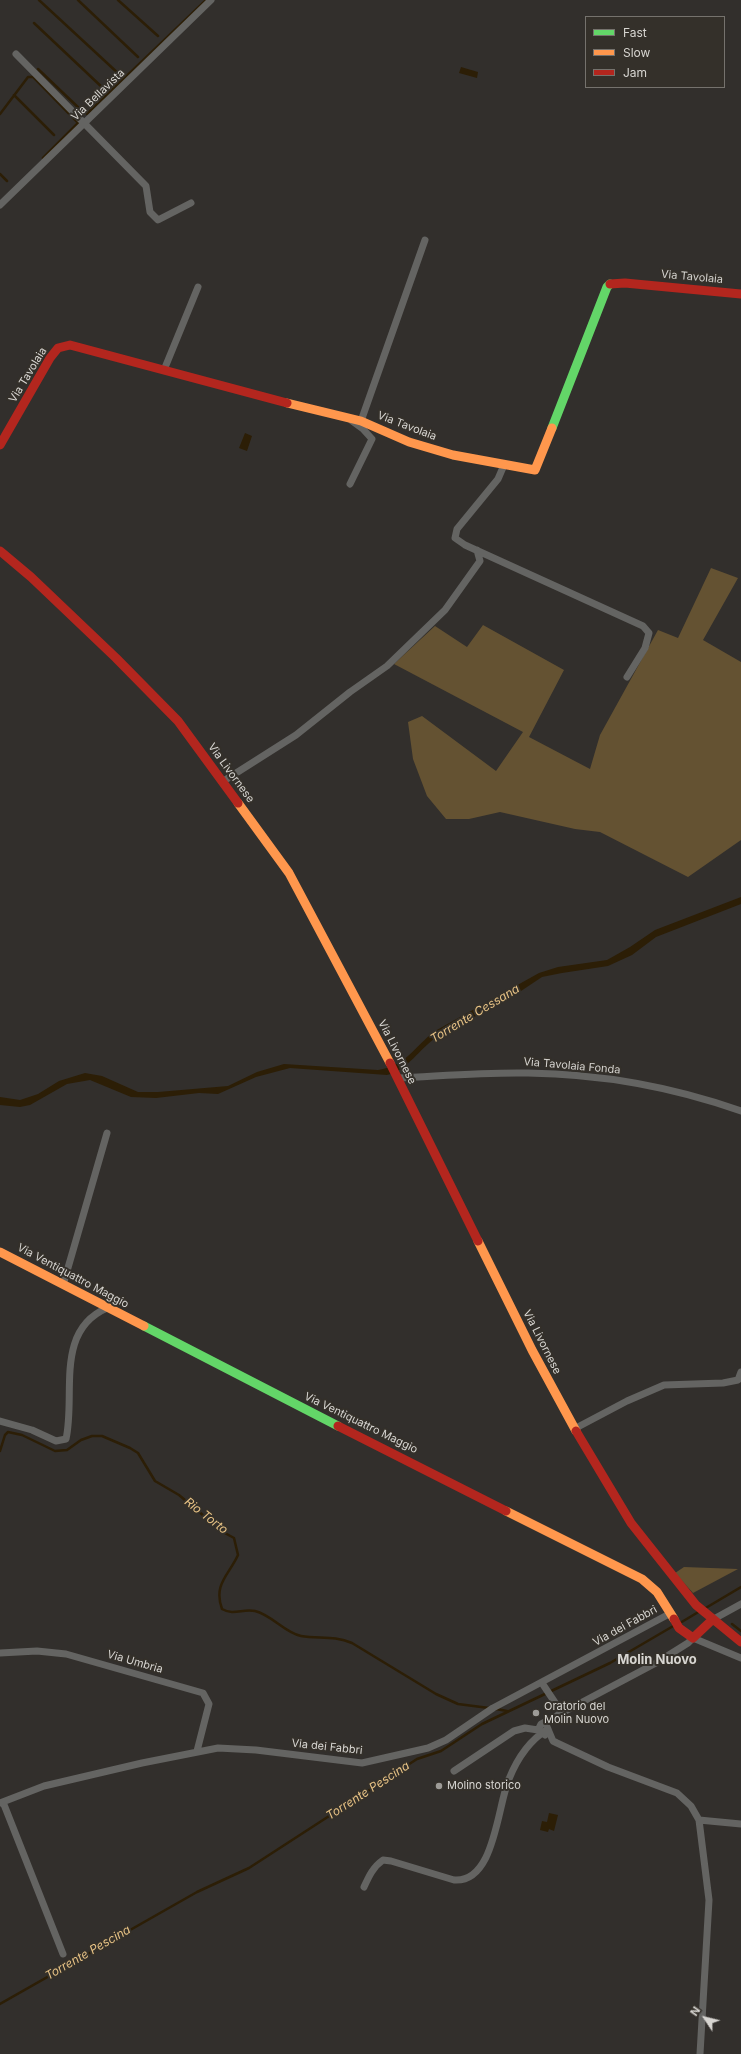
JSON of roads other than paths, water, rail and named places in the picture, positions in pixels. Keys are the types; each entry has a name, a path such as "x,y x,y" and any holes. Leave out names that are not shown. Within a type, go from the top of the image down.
{"street":[{"name":"Via Bellavista","path":"0,205 212,0"},
{"path":"16,54 85,122 146,186 150,212 158,220 191,203"},
{"path":"361,421 425,240"},
{"name":"Via Tavolaia","path":"0,445 50,358 58,348 74,345 224,387 361,421 409,442 453,455 535,470 607,287 611,283 741,294"},
{"path":"164,370 198,287"},
{"path":"347,418 364,429 372,439 350,484"},
{"path":"504,465 498,479 455,533 455,538 459,542 643,626 649,633 645,648 627,677"},
{"path":"222,782 296,735 350,692 387,666 445,610 480,560 477,550"},
{"name":"Via Livornese","path":"0,551 37,583 178,721 289,873 397,1077 532,1350 588,1454 631,1524 696,1605 712,1620 741,1642"},
{"name":"Via Tavolaia Fonda","path":"397,1077 528,1073 564,1075 644,1084 704,1098 741,1111"},
{"path":"63,1285 106,1133"},
{"name":"Via Ventiquattro Maggio","path":"0,1252 107,1308 642,1578 657,1592 679,1628 693,1638"},
{"path":"0,1421 32,1430 56,1442 66,1440 69,1425 69,1380 73,1347 81,1328 96,1313 107,1308"},
{"path":"574,1429 627,1401 664,1385 723,1383 738,1380 741,1372"},
{"path":"364,1887 373,1869 382,1860 454,1880 467,1879 473,1876 482,1865 488,1851 509,1780 517,1762 539,1731 540,1725 546,1725 562,1714 676,1652 712,1620 741,1604"},
{"name":"Via dei Fabbri","path":"2,1802 44,1786 197,1751 218,1748 256,1750 362,1763 388,1759 428,1748 446,1740 493,1708 543,1685 672,1616"},
{"path":"693,1638 741,1658"},
{"name":"Via Umbria","path":"0,1653 37,1650 66,1654 203,1693 209,1704 197,1751"},
{"path":"543,1685 562,1714"},
{"path":"546,1725 555,1742"},
{"path":"454,1771 514,1731 525,1728 539,1731 555,1742 569,1749 677,1793 691,1806 699,1820 709,1900 706,1978 700,2054"},
{"path":"2,1802 63,1954"},
{"path":"699,1820 741,1824"}],"water":[{"path":"461,67 478,72 477,78 459,73"},
{"path":"245,433 252,436 247,451 239,448"},
{"name":"Torrente Cessana","path":"741,897 741,904 656,937 632,955 608,966 542,977 515,995 437,1037 401,1069 387,1075 290,1068 256,1077 218,1094 199,1093 156,1098 131,1097 90,1080 67,1084 30,1105 20,1107 0,1105 0,1097 20,1100 38,1094 59,1081 85,1073 102,1076 138,1092 158,1092 228,1086 257,1072 284,1064 378,1070 388,1068 403,1060 435,1031 539,973 558,967 607,960 655,930"},
{"path":"549,1813 558,1815 554,1831 549,1829 548,1832 540,1830 542,1821 547,1822"}],"waterway":[{"path":"39,0 120,75"},
{"path":"78,0 138,57"},
{"path":"118,0 158,36"},
{"path":"87,114 206,0"},
{"path":"34,23 105,90"},
{"path":"38,69 82,111"},
{"path":"0,114 28,77 33,77 78,123 43,158"},
{"path":"14,95 54,135"},
{"path":"0,174 7,181"},
{"name":"Rio Torto","path":"0,1451 5,1435 8,1432 22,1435 55,1451 67,1450 81,1440 92,1436 102,1436 130,1448 138,1453 155,1481 179,1495 223,1532 234,1538 238,1555 221,1586 219,1593 222,1609 231,1612 246,1610 255,1611 267,1616 289,1631 301,1636 333,1638 352,1643 436,1694 458,1704 489,1708"},
{"name":"Torrente Pescina","path":"704,1609 741,1587"},
{"name":"Torrente Pescina","path":"680,1623 700,1611"},
{"path":"732,1624 741,1631"},
{"name":"Torrente Pescina","path":"0,2004 197,1892 249,1868 417,1759 441,1751 482,1724 610,1663 675,1625"},
{"name":"Rio Torto","path":"496,1709 507,1711"}],"place":[{"name":"Oratorio del Molin Nuovo","path":"536,1713"},
{"name":"Molino storico","path":"439,1786"}],"district":[{"name":"Molin Nuovo","path":"657,1660"}]}
